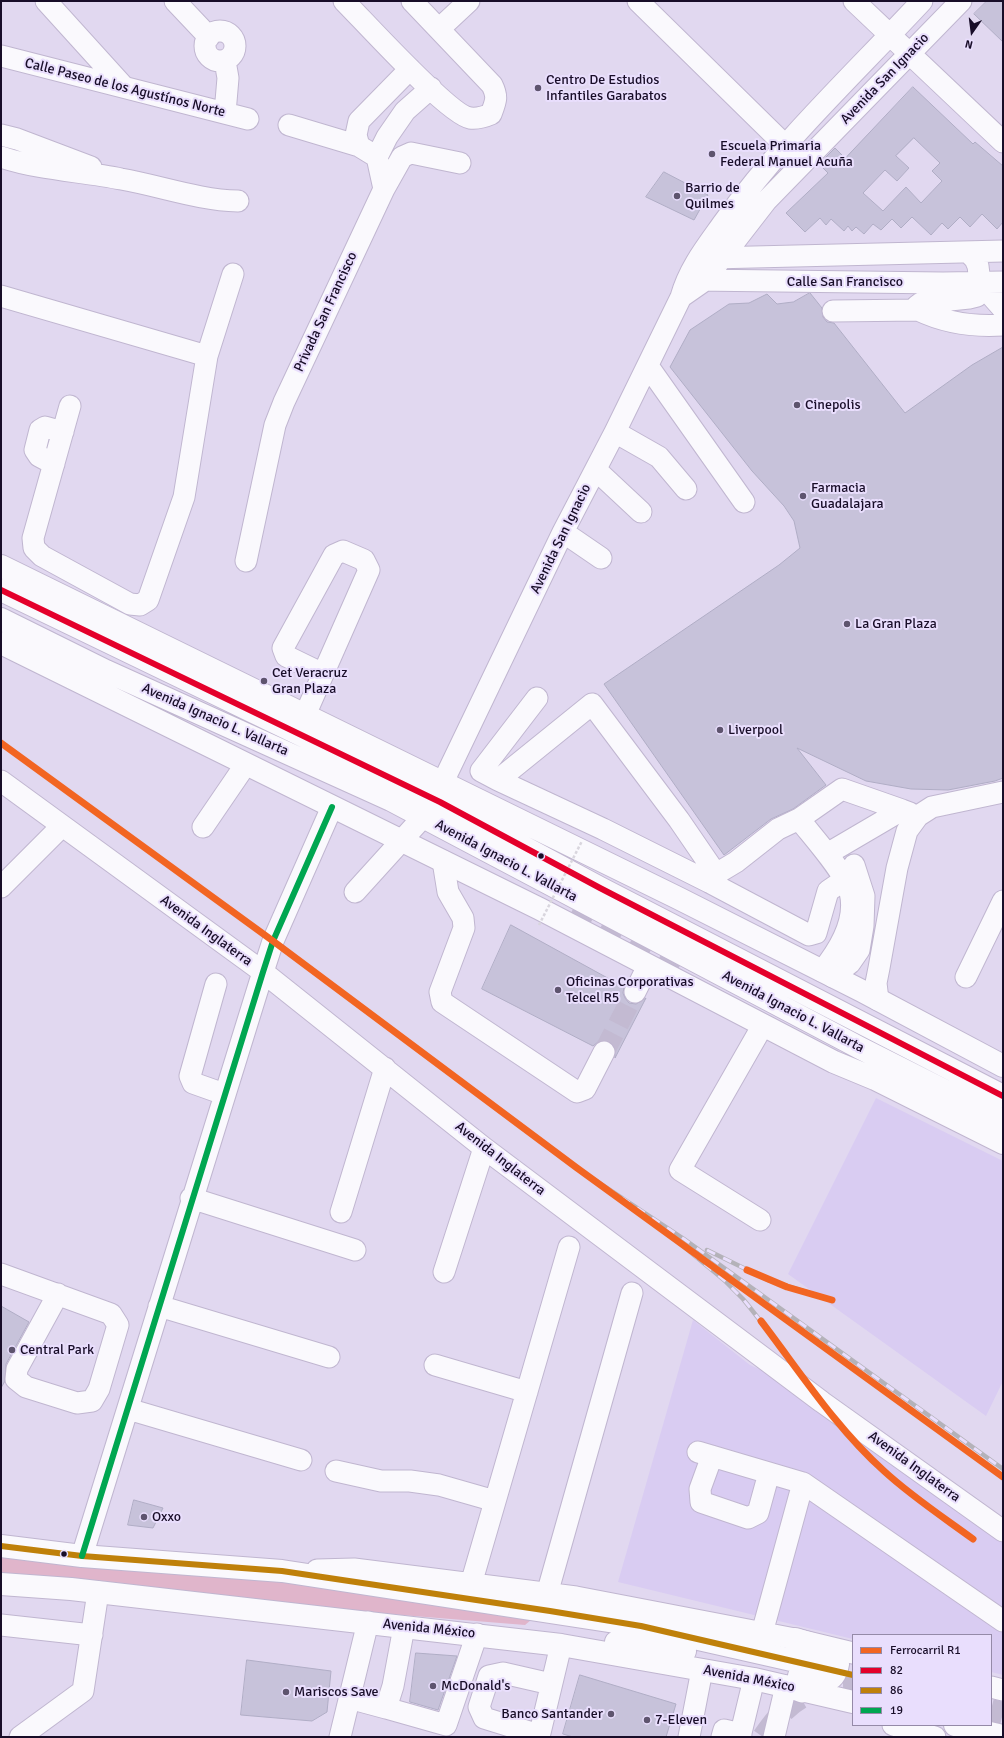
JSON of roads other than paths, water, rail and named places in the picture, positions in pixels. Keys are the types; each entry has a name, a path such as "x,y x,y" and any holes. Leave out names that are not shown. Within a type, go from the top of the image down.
{"main road":[{"name":"Avenida Ignacio L. Vallarta","path":"1,566 306,715 441,792 600,888 1003,1096"},
{"name":"Avenida Ignacio L. Vallarta","path":"1,590 110,644 441,792"},
{"name":"Avenida Ignacio L. Vallarta","path":"1,619 106,671 392,800 413,829 443,861 834,1062 875,1079 997,1138"},
{"name":"Avenida Ignacio L. Vallarta","path":"1,644 332,806 413,829 860,1048 1003,1120"},
{"path":"441,792 532,827 678,898 1003,1066"},
{"path":"413,829 571,913"},
{"path":"682,967 806,1036 875,1079"},
{"name":"Avenida México","path":"1,1546 82,1556 282,1571 641,1626 818,1666"},
{"name":"Avenida México","path":"1,1584 98,1592 477,1634 561,1645 754,1679 852,1702"},
{"path":"561,1645 609,1641 658,1645 824,1681 830,1680 835,1675 838,1664 833,1654 795,1639"},
{"path":"959,1726 1003,1736"}],"street":[{"path":"46,1 124,87"},
{"path":"175,1 209,37 214,33 221,31 228,33 233,38 235,44 234,51 231,57 225,61 228,78 225,113"},
{"path":"344,1 410,68 458,113 469,118 482,118 491,114 496,103 497,94 492,85 412,1"},
{"path":"439,29 469,1"},
{"path":"638,1 803,163"},
{"path":"854,1 1003,142"},
{"name":"Avenida San Ignacio","path":"441,792 563,532 648,366 691,286 699,257 745,193 785,145 922,1"},
{"name":"Avenida San Ignacio","path":"691,286 722,258 766,201 961,1"},
{"name":"Calle Paseo de los Agustínos Norte","path":"1,56 248,119"},
{"path":"359,146 356,135 359,121 410,68"},
{"path":"384,188 377,157 387,137 405,111 431,88"},
{"path":"289,125 359,146 377,157"},
{"path":"1,135 53,151 121,179"},
{"name":"Privada San Francisco","path":"246,561 275,425 384,188 402,157 412,153 460,163"},
{"path":"1,157 57,169 121,179 215,201 238,201"},
{"name":"Calle San Francisco","path":"699,257 722,258 1003,251"},
{"path":"918,310 918,306 921,303 969,298 995,293 975,259 969,253"},
{"path":"70,406 33,538 34,548 42,556 130,604 140,605 148,600 184,497 207,356 234,274"},
{"name":"Calle San Francisco","path":"691,286 995,293"},
{"path":"1,296 207,356"},
{"path":"833,311 918,310 933,317 969,325 1003,325"},
{"path":"648,366 744,502"},
{"path":"615,432 659,457 686,489"},
{"path":"596,470 641,512"},
{"path":"563,532 601,558"},
{"path":"306,715 369,570 364,560 343,551 334,554 283,648 286,656 323,674"},
{"path":"537,698 481,771 603,829 713,878 809,935 816,932 828,891 849,873"},
{"path":"498,780 592,704 679,820 713,878"},
{"path":"203,827 246,764"},
{"name":"Avenida Inglaterra","path":"1,782 263,972 484,1148 822,1402 1003,1531"},
{"path":"713,878 778,830 799,819 842,789 910,813"},
{"path":"827,854 910,813 1003,792"},
{"path":"82,1556 191,1198 273,941 332,806"},
{"path":"870,996 876,983 897,868 907,831 910,813"},
{"path":"799,819 827,854 849,873 864,896 863,926 859,950 850,963 827,974"},
{"path":"1,887 62,826"},
{"path":"354,892 413,829"},
{"path":"870,996 868,968 889,850"},
{"path":"443,861 448,892 463,918 464,928 440,992 442,1002 577,1092 585,1089 604,1052"},
{"path":"966,977 1000,907"},
{"path":"634,992 648,966"},
{"path":"216,984 190,1076 193,1083 224,1094"},
{"path":"760,1220 680,1170 763,1025"},
{"path":"341,1212 385,1068"},
{"path":"444,1272 484,1148"},
{"path":"191,1198 355,1250"},
{"path":"471,1584 569,1247"},
{"path":"1,1274 58,1294 111,1314 118,1325 98,1389 92,1401 77,1403 26,1387 16,1379 17,1368 58,1294"},
{"path":"547,1594 632,1293"},
{"path":"159,1306 329,1357"},
{"path":"435,1365 527,1392"},
{"path":"128,1409 301,1460"},
{"path":"769,1473 758,1513 748,1518 701,1502 700,1488 705,1454 803,1483 1003,1621"},
{"path":"336,1471 380,1481 410,1481 439,1485 495,1501"},
{"path":"762,1633 803,1483"},
{"name":"Avenida México","path":"282,1571 354,1569 576,1597 795,1639 852,1653"},
{"path":"20,1737 83,1691 98,1592"},
{"path":"340,1737 368,1622"},
{"path":"1,1625 92,1634"},
{"path":"386,1708 393,1686 404,1627"},
{"path":"349,1698 446,1725 477,1634"},
{"path":"551,1684 503,1673 489,1676 479,1707 484,1718 539,1736 561,1645"},
{"path":"689,1737 702,1670"},
{"path":"735,1736 754,1679"},
{"path":"774,1737 786,1686 852,1711"},
{"path":"992,1687 1003,1690"},
{"path":"896,1726 935,1737"}],"tunnel":[{"path":"571,913 682,967"},
{"path":"604,1052 635,992"},
{"path":"763,1737 781,1714 800,1698 823,1690 852,1688"},
{"path":"992,1710 1003,1713"}],"railway":[{"path":"577,1168 684,1239 1003,1469"},
{"path":"677,1241 724,1280 743,1299 810,1388 864,1452 905,1489 973,1539"},
{"path":"707,1250 768,1280 832,1300"}],"rail line":[{"name":"R1","path":"1,743 273,941 577,1168 1003,1477"},
{"name":"R1","path":"747,1270 787,1287 832,1300"},
{"name":"R1","path":"761,1321 819,1399 850,1437 884,1471 905,1489 973,1539"}],"place":[{"name":"Centro De Estudios Infantiles Garabatos","path":"538,88"},
{"name":"Escuela Primaria Federal Manuel Acuña","path":"712,154"},
{"name":"Barrio de Quilmes","path":"677,196"},
{"name":"Cinepolis","path":"797,405"},
{"name":"Farmacia Guadalajara","path":"803,496"},
{"name":"La Gran Plaza","path":"847,624"},
{"name":"Cet Veracruz Gran Plaza","path":"264,681"},
{"name":"Liverpool","path":"720,730"},
{"name":"Oficinas Corporativas Telcel R5","path":"558,990"},
{"name":"Central Park","path":"12,1350"},
{"name":"Oxxo","path":"144,1517"},
{"name":"McDonald's","path":"433,1686"},
{"name":"Mariscos Save","path":"286,1692"},
{"name":"Banco Santander","path":"611,1714"},
{"name":"7-Eleven","path":"647,1720"}]}
